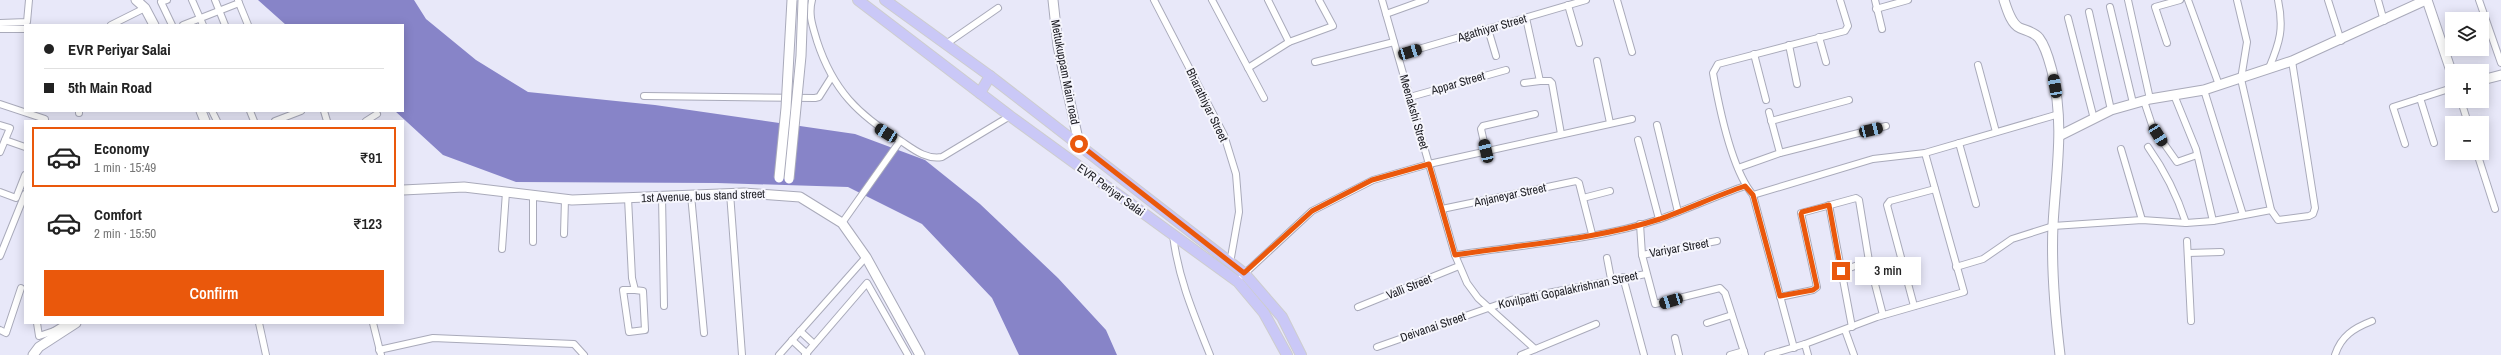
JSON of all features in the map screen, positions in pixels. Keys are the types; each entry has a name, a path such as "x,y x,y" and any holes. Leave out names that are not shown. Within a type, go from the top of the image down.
{"main road":[{"name":"EVR Periyar Salai","path":"858,0 1010,116 1238,282 1264,313 1287,355"},
{"name":"EVR Periyar Salai","path":"885,0 990,76 1244,273 1282,317 1300,355"},
{"path":"980,93 990,76"}],"street":[{"path":"0,23 27,22 29,0"},
{"path":"136,0 145,8 153,24"},
{"path":"192,0 202,24"},
{"path":"215,0 225,24"},
{"path":"777,194 786,108 792,0"},
{"path":"788,195 800,63 803,0"},
{"path":"812,0 810,20 832,78 866,119 924,156 942,157 1010,116"},
{"name":"Mettukuppam Main road","path":"1053,0 1058,46 1079,144"},
{"path":"1212,0 1264,98"},
{"path":"1268,0 1289,42"},
{"path":"1248,68 1289,42 1333,26 1319,0"},
{"name":"Meenakshi Street","path":"1382,0 1455,255 1466,283 1478,298 1490,307 1535,349"},
{"path":"1386,14 1425,0"},
{"name":"Agathiyar Street","path":"1398,55 1586,0"},
{"path":"1617,0 1632,52"},
{"path":"1794,348 1753,195 1745,186 1738,168 1713,73 1718,64 1847,29 1840,0"},
{"path":"1875,0 1882,29"},
{"path":"1876,9 1908,0"},
{"path":"2004,0 2013,22 2038,37 2044,46 2052,73 2059,114 2060,135 2053,226 2056,321 2060,355"},
{"path":"2128,0 2153,128 2177,162 2197,155"},
{"path":"2153,0 2166,43"},
{"path":"2155,7 2180,0"},
{"path":"2188,0 2219,85"},
{"path":"2237,0 2247,42 2241,79 2271,210 2278,220 2309,216 2313,214 2316,208 2292,61"},
{"path":"2269,68 2281,31 2282,18 2278,0"},
{"path":"2328,0 2341,41"},
{"path":"2378,0 2384,21"},
{"path":"2060,135 2111,110 2133,103 2204,90 2292,61 2341,41 2427,0 2449,64"},
{"path":"2479,0 2501,63"},
{"path":"164,1 172,24"},
{"name":"Bharathiyar Street","path":"1157,1 1224,135 1236,174 1239,212 1230,263"},
{"path":"186,24 239,2 248,24"},
{"path":"1568,5 1579,43"},
{"path":"2110,7 2133,103"},
{"path":"112,24 145,8"},
{"path":"946,44 998,8"},
{"path":"2088,12 2111,110"},
{"path":"1526,18 1540,81"},
{"path":"2068,18 2094,119"},
{"path":"0,29 24,29"},
{"path":"1488,29 1496,56"},
{"path":"1819,37 1826,62"},
{"path":"1315,62 1394,42"},
{"path":"1789,45 1797,84"},
{"path":"1754,54 1766,100"},
{"path":"1597,61 1610,123"},
{"path":"1978,65 1996,132"},
{"name":"Appar Street","path":"1410,97 1506,70"},
{"path":"2489,78 2501,75"},
{"path":"644,96 815,98 819,97 823,88 832,78"},
{"path":"1524,83 1540,81 1550,81 1552,83 1561,134"},
{"path":"2204,90 2243,215"},
{"path":"2404,144 2393,107 2445,90"},
{"path":"2174,95 2197,155 2213,221"},
{"path":"2420,98 2434,143"},
{"path":"1771,121 1849,100"},
{"path":"0,104 45,120"},
{"path":"282,118 298,112"},
{"path":"1769,112 1780,153"},
{"path":"368,120 377,114"},
{"path":"1486,151 1481,129 1483,126 1535,114"},
{"path":"1753,195 1873,159 1925,152 2059,114"},
{"path":"1238,282 1244,273 1312,211 1372,180 1429,164 1632,119"},
{"path":"0,124 10,128 0,152"},
{"path":"1657,125 1678,212"},
{"path":"1738,168 1780,153 1886,126"},
{"path":"5,140 24,147"},
{"path":"1638,140 1659,219"},
{"path":"842,223 900,141"},
{"path":"1959,143 1976,204"},
{"path":"2148,147 2158,162 2178,200 2186,223"},
{"path":"2121,150 2142,220"},
{"path":"1768,355 1794,348 1914,306 1964,292 1925,152"},
{"path":"2480,160 2495,209"},
{"path":"0,192 16,198 24,178"},
{"name":"Anjaneyar Street","path":"1442,209 1578,182 1583,198"},
{"path":"1455,255 1592,234 1640,224 1659,219 1745,186"},
{"name":"1st Avenue, bus stand street","path":"404,190 464,187 565,199 628,198 730,193 777,194 800,197 842,223 866,257 920,355"},
{"path":"1914,306 1887,205 1890,201 1935,189"},
{"path":"1592,234 1583,198 1610,191"},
{"path":"502,249 506,192"},
{"path":"730,193 742,355"},
{"path":"532,195 533,242"},
{"path":"691,195 704,333"},
{"path":"0,256 24,196"},
{"path":"662,196 664,306"},
{"path":"628,198 632,278 635,290"},
{"path":"1780,296 1813,290 1817,287 1801,213 1858,198 1869,261 1883,316"},
{"path":"564,234 565,199"},
{"path":"1829,205 1841,271 1848,328 1854,355"},
{"path":"1956,267 1983,259 2012,239 2053,226 2142,220 2186,223 2213,221 2271,210"},
{"path":"1640,224 1642,255 1646,274 1656,305 1718,288 1725,293 1745,353 1730,355"},
{"path":"1173,235 1176,261 1185,293 1210,355"},
{"name":"Variyar Street","path":"1642,255 1717,241"},
{"path":"2187,241 2191,321"},
{"path":"2188,254 2221,252"},
{"path":"779,355 866,257"},
{"path":"1607,258 1611,279"},
{"path":"1841,271 1869,261"},
{"name":"Valli Street","path":"1358,307 1459,266"},
{"name":"Kovilpatti Gopalakrishnan Street","path":"1490,307 1511,300 1611,279 1646,274"},
{"path":"1623,277 1644,355"},
{"path":"792,340 806,354 867,284 908,355"},
{"path":"0,330 6,333 21,288"},
{"path":"623,290 635,290 643,291 646,330 629,332 623,290"},
{"name":"Deivanai Street","path":"1377,347 1490,307"},
{"path":"1707,323 1732,315"},
{"path":"2335,355 2347,334 2356,327 2372,321"},
{"path":"37,324 39,336 56,333 74,324"},
{"path":"33,355 39,347 66,324"},
{"path":"259,324 266,355"},
{"path":"373,324 380,352 432,338 508,340 574,344 584,355"},
{"path":"1521,355 1596,324"},
{"path":"800,331 814,344"},
{"path":"1675,338 1679,355"},
{"path":"1805,344 1808,355"}],"shaded area":[{"path":"258,0 414,0 426,19 476,60 528,92 655,105 855,134 925,160 980,204 1058,278 1106,330 1117,355 1019,355 992,298 922,224 848,187 717,183 516,182 443,155 396,112 404,112 404,24 285,24"}],"route":[{"path":"1079,144 1244,273 1312,211 1372,180 1429,164 1455,255 1592,234 1640,224 1659,219 1699,202 1745,186 1753,195 1780,296 1813,290 1817,287 1801,214 1802,212 1829,205 1841,271"}]}
